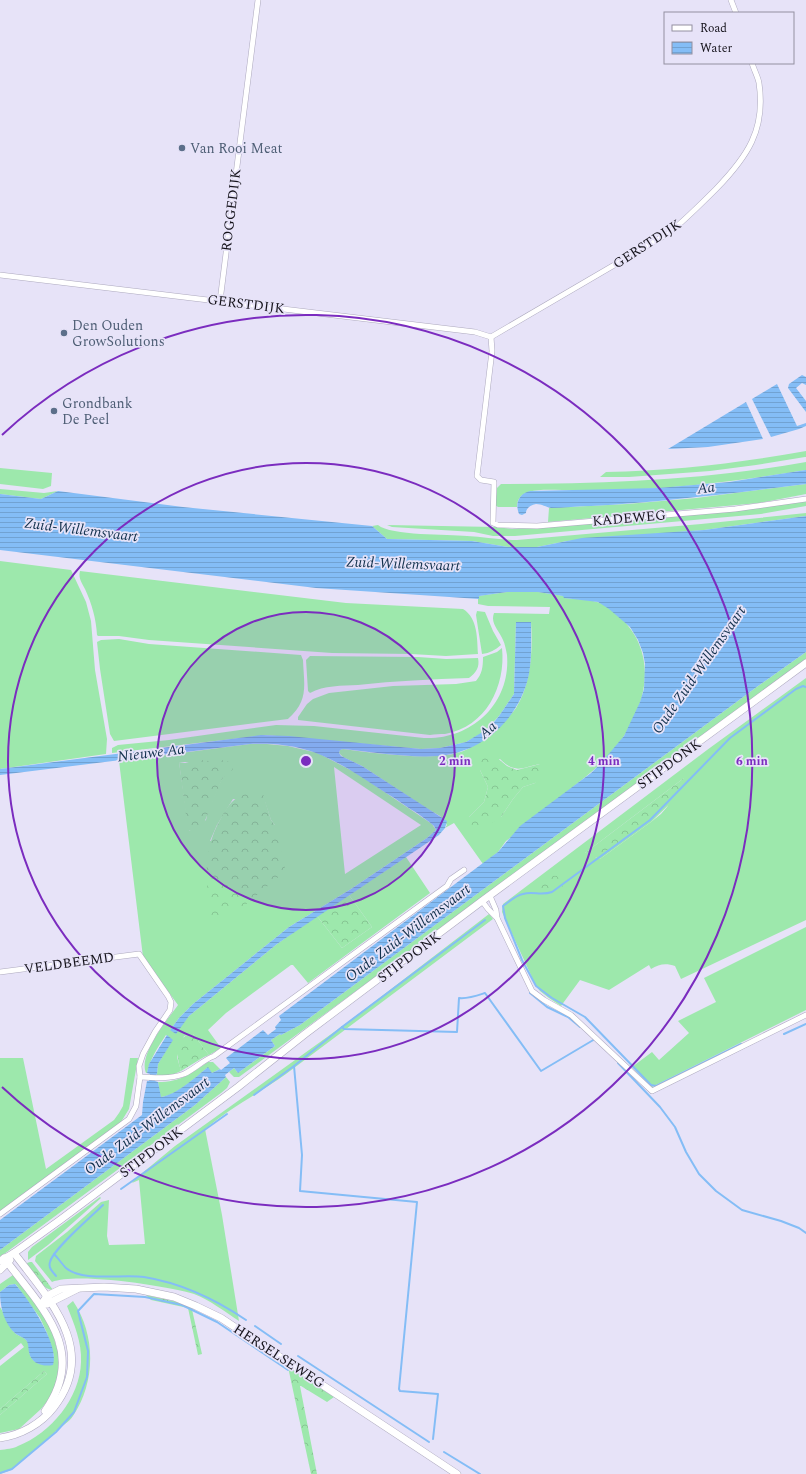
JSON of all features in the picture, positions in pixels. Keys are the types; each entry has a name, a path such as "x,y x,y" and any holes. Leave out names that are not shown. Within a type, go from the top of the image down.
{"main road":[{"name":"STIPDONK","path":"0,1270 4,1261 14,1253 232,1092 305,1034 482,901 806,663"},
{"path":"0,1438 18,1434 37,1423 49,1413 59,1400 67,1385 72,1365 72,1352 69,1337 63,1322 52,1303 14,1253"},
{"path":"4,1261 42,1306 57,1333 62,1349 63,1365 57,1392 37,1423"},
{"name":"HERSELSEWEG","path":"47,1296 62,1289 104,1287 136,1289 174,1297 196,1306 221,1318 457,1474"},
{"name":"HERSELSEWEG","path":"42,1306 52,1303 81,1288"},
{"path":"42,1306 47,1296"}],"street":[{"name":"ROGGEDIJK","path":"220,301 258,0"},
{"path":"731,0 736,12"},
{"name":"GERSTDIJK","path":"0,275 475,332 491,337 669,233 692,213 730,174 748,151 756,132 760,104 758,82 752,64"},
{"name":"KADEWEG","path":"491,337 492,351 477,476 481,480 494,482 493,523 498,525 537,526 727,510 806,499"},
{"path":"0,1214 129,1119 136,1106 140,1077 169,1078 184,1074 206,1059 214,1056 446,886 452,879 464,870"},
{"path":"490,896 496,910 497,918 532,991 544,1000 571,1015 652,1091 806,1015"},
{"path":"482,901 497,918"},
{"name":"VELDBEEMD","path":"0,972 139,954 171,1002 170,1010 155,1032 143,1054 139,1066 140,1077"}],"green space":[{"path":"806,451 806,457 710,471 629,477 600,477 606,472 706,466"},
{"path":"806,462 806,470 691,485 645,489 537,490 526,493 522,496 519,499 517,507 498,507 495,505 497,488 501,484 654,480 730,473"},
{"path":"0,468 52,473 51,486 43,489 0,484"},
{"path":"806,484 806,494 759,503 548,522 549,508 627,504 696,498"},
{"path":"0,489 44,493 58,491 41,499 0,494"},
{"path":"806,500 806,506 761,514 515,536 493,536 474,532 392,527 387,525 496,527 512,529 531,528 760,508"},
{"path":"806,513 806,516 704,530 567,541 537,547 508,547 472,541 387,539 372,526 378,525 385,529 407,533 458,535 517,540"},
{"path":"0,561 71,570 86,602 91,621 95,670 107,739 106,754 0,769"},
{"path":"80,571 346,603 463,609 472,618 476,629 478,654 446,656 332,653 149,640 119,636 98,636 92,606 80,578"},
{"path":"507,592 538,592 603,604 616,613 633,632 643,656 645,668 643,691 636,714 624,736 612,752 591,772 506,841 498,852 483,864 454,823 445,828 447,825 440,816 362,766 343,757 339,753 340,750 343,749 395,755 435,756 461,752 476,744 511,714 521,699 528,678 530,666 532,644 531,622 516,622 514,694 499,716 484,732 466,742 440,748 421,749 266,735 112,753 112,748 118,745 169,740 276,725 314,726 424,738 441,737 457,733 472,726 485,716 495,703 502,689 507,673 507,655 504,642 494,624 494,613 549,614 550,607 488,606 478,604 478,596","holes":["500,759 505,764 518,769 540,764 535,783 523,787 501,817 469,817 484,802 488,787 480,770"]},
{"path":"477,611 485,612 501,645 488,653 482,654 476,615"},
{"path":"119,639 149,644 301,655 303,660 304,678 304,692 302,699 295,712 288,719 114,741 110,734 97,642 101,640"},
{"path":"502,648 501,676 497,690 482,714 472,723 459,730 445,734 430,735 298,720 298,717 307,704 313,699 329,693 393,686 456,684 476,681 482,670 483,657 497,652"},
{"path":"806,652 806,660 239,1077 234,1077 229,1072 234,1068 238,1073 275,1046 271,1040 300,1025"},
{"path":"310,656 418,657 446,659 478,658 478,667 474,674 469,678 414,680 333,686 315,690 310,693 308,691 306,660"},
{"path":"806,678 806,686 804,687 806,687 806,920 681,979 675,966 666,964 651,969 649,965 609,990 580,980 561,1006 540,991 536,986 502,912 503,904 707,750","holes":["684,778 667,807 651,822 600,859 585,853"]},
{"path":"250,744 288,746 318,753 358,774 432,824 436,830 427,838 351,889 289,927 193,1004 179,1018 170,1030 183,1023 189,1016 277,944 317,916 342,948 372,927 349,895 406,857 430,893 308,983 293,965 291,965 226,1013 208,1030 221,1048 209,1055 193,1034 184,1036 177,1057 181,1071 172,1075 156,1075 158,1064 172,1040 166,1035 155,1053 146,1073 146,1057 150,1047 161,1028 178,1005 143,957 119,761","holes":["179,762 206,762 223,776 208,811 206,820 189,831","334,767 421,825 345,874","233,799 265,802 271,820 275,825 210,841 217,825"]},
{"path":"490,752 507,766 517,770 540,764 544,771 535,783 523,787 501,817 480,830 469,823 469,817 484,802 488,787 480,770 480,756"},
{"path":"212,758 230,762 234,766 231,773 223,777 202,828 188,831 179,762 185,763 200,759 206,762"},
{"path":"684,778 687,787 651,822 600,859 595,857 587,858 585,856 585,853"},
{"path":"253,792 263,794 271,820 275,825 285,868 282,874 245,905 215,921 212,920 207,881 208,855 211,843 215,830 230,804 237,798"},
{"path":"550,875 557,876 563,886 552,892 534,893 538,884"},
{"path":"349,895 372,927 342,948 317,916"},
{"path":"489,914 493,919 286,1074 224,1114 205,1129 222,1215 239,1321 206,1299 194,1294 164,1287 101,1279 64,1279 52,1282 35,1261 36,1256 67,1232 101,1202 109,1200 107,1236 109,1245 145,1244 139,1180 132,1183 135,1179 175,1146 348,1022"},
{"path":"806,927 806,1010 652,1087 632,1067 652,1052 659,1060 689,1033 678,1021 716,1002 704,978"},
{"path":"189,1034 193,1034 209,1055 181,1071 178,1060 178,1045 184,1037"},
{"path":"0,1058 23,1058 46,1169 114,1120 123,1106 130,1058 138,1058 129,1109 121,1122 0,1212"},
{"path":"208,1062 213,1062 220,1069 212,1073 207,1068 179,1090 167,1096 161,1097 158,1082 179,1079 190,1074"},
{"path":"226,1077 230,1082 227,1088 221,1093 0,1257 0,1250 195,1105"},
{"path":"100,1197 101,1198 48,1245 28,1260 28,1252 32,1247"},
{"path":"32,1262 53,1290 41,1284 27,1263"},
{"path":"13,1275 19,1279 50,1325 60,1359 56,1384 49,1399 41,1409 19,1429 0,1433 0,1415 47,1374 44,1371 0,1409 0,1366 24,1347 21,1343 0,1360 0,1307 11,1329 28,1342 30,1354 33,1360 49,1365 54,1356 47,1333 40,1318 17,1286 15,1284 9,1285 0,1292 0,1284"},
{"path":"146,1295 191,1305 202,1354 198,1355 188,1308 151,1300"},
{"path":"73,1301 81,1314 89,1343 89,1374 81,1403 73,1416 67,1422 11,1470 0,1474 0,1450 16,1447 42,1432 62,1413 75,1388 79,1375 81,1355 77,1333 67,1306"},
{"path":"288,1367 334,1397 327,1402 300,1386 317,1474 311,1474"},
{"path":"44,1371 47,1374 0,1415 0,1409"}],"water":[{"path":"802,375 806,377 806,385 802,383 796,388 806,401 806,412 788,388 789,384"},
{"path":"777,384 797,426 806,423 806,426 771,437 752,399"},
{"path":"746,402 763,439 708,447 668,449"},
{"name":"Aa","path":"806,470 806,484 698,497 618,504 551,508 536,504 529,507 526,513 522,515 519,514 517,507 520,497 526,492 530,491 658,488 729,482"},
{"path":"58,491 183,507 372,526 387,539 472,541 508,547 537,547 582,538 704,530 806,516 806,652 300,1025 271,1040 275,1046 238,1073 234,1068 195,1105 0,1250 0,1220 142,1115 147,1081 149,1081 150,1074 147,1073 149,1064 167,1035 173,1040 158,1064 155,1081 158,1082 161,1097 173,1093 208,1067 212,1073 220,1069 221,1070 230,1063 226,1058 263,1030 268,1035 276,1029 275,1027 281,1020 279,1016 498,852 520,826 591,773 601,763 624,736 640,702 644,689 645,664 638,640 630,627 609,609 598,602 564,598 563,596 538,592 507,592 479,596 479,599 316,588 0,550 0,494 41,499"},
{"path":"516,622 531,622 531,655 529,674 517,705 497,730 484,740 470,748 438,756 340,750 339,753 341,756 362,766 447,821 445,828 439,835 277,944 189,1016 176,1034 170,1030 179,1018 193,1004 289,927 351,889 427,838 436,830 434,826 417,813 338,763 307,750 290,746 250,744 0,775 0,769 261,735 289,736 421,749 440,748 466,742 489,728 514,694"},
{"path":"15,1284 42,1322 52,1346 54,1356 53,1365 45,1366 35,1362 30,1356 26,1340 16,1334 8,1325 2,1309 0,1292 9,1285"}],"waterway":[{"path":"741,1044 656,1086 651,1085 585,1017 552,998 536,986 522,960 505,918 503,906 520,895 527,893 544,894 552,892 650,820 730,738 796,689 803,686 806,687"},
{"path":"342,1027 485,920"},
{"path":"254,1095 294,1066 342,1027 344,1029 457,1032 459,998 469,998 485,993 541,1071 595,1039"},
{"path":"530,993 547,1007 568,1017 580,1027"},
{"path":"784,1034 806,1024"},
{"path":"618,1063 660,1107 675,1127 686,1152 699,1174 716,1191 742,1210 781,1221 799,1228 806,1233"},
{"path":"294,1066 302,1155 300,1191 417,1202 399,1389 400,1391 438,1394 433,1439"},
{"path":"121,1189 227,1114"},
{"path":"56,1276 51,1270 50,1266 53,1256 65,1241 103,1205"},
{"path":"54,1254 66,1268 73,1272 82,1275 103,1277 144,1277 171,1283 210,1299 246,1320"},
{"path":"0,1473 12,1469 56,1432 74,1412 87,1377 88,1351 78,1311 94,1294 145,1297 182,1305 217,1322 288,1370"},
{"path":"255,1326 281,1344"},
{"path":"298,1356 429,1442"},
{"path":"444,1452 480,1474"}],"place":[{"name":"Van Rooi Meat","path":"182,148"},
{"name":"Den Ouden GrowSolutions","path":"64,333"},
{"name":"Grondbank De Peel","path":"54,411"}],"water label":[{"name":"Zuid-Willemsvaart","path":"81,530"},
{"name":"Zuid-Willemsvaart","path":"403,564"},
{"name":"Oude Zuid-Willemsvaart","path":"699,670"},
{"name":"Nieuwe Aa","path":"151,753"},
{"name":"Oude Zuid-Willemsvaart","path":"408,933"},
{"name":"Oude Zuid-Willemsvaart","path":"147,1126"}]}
